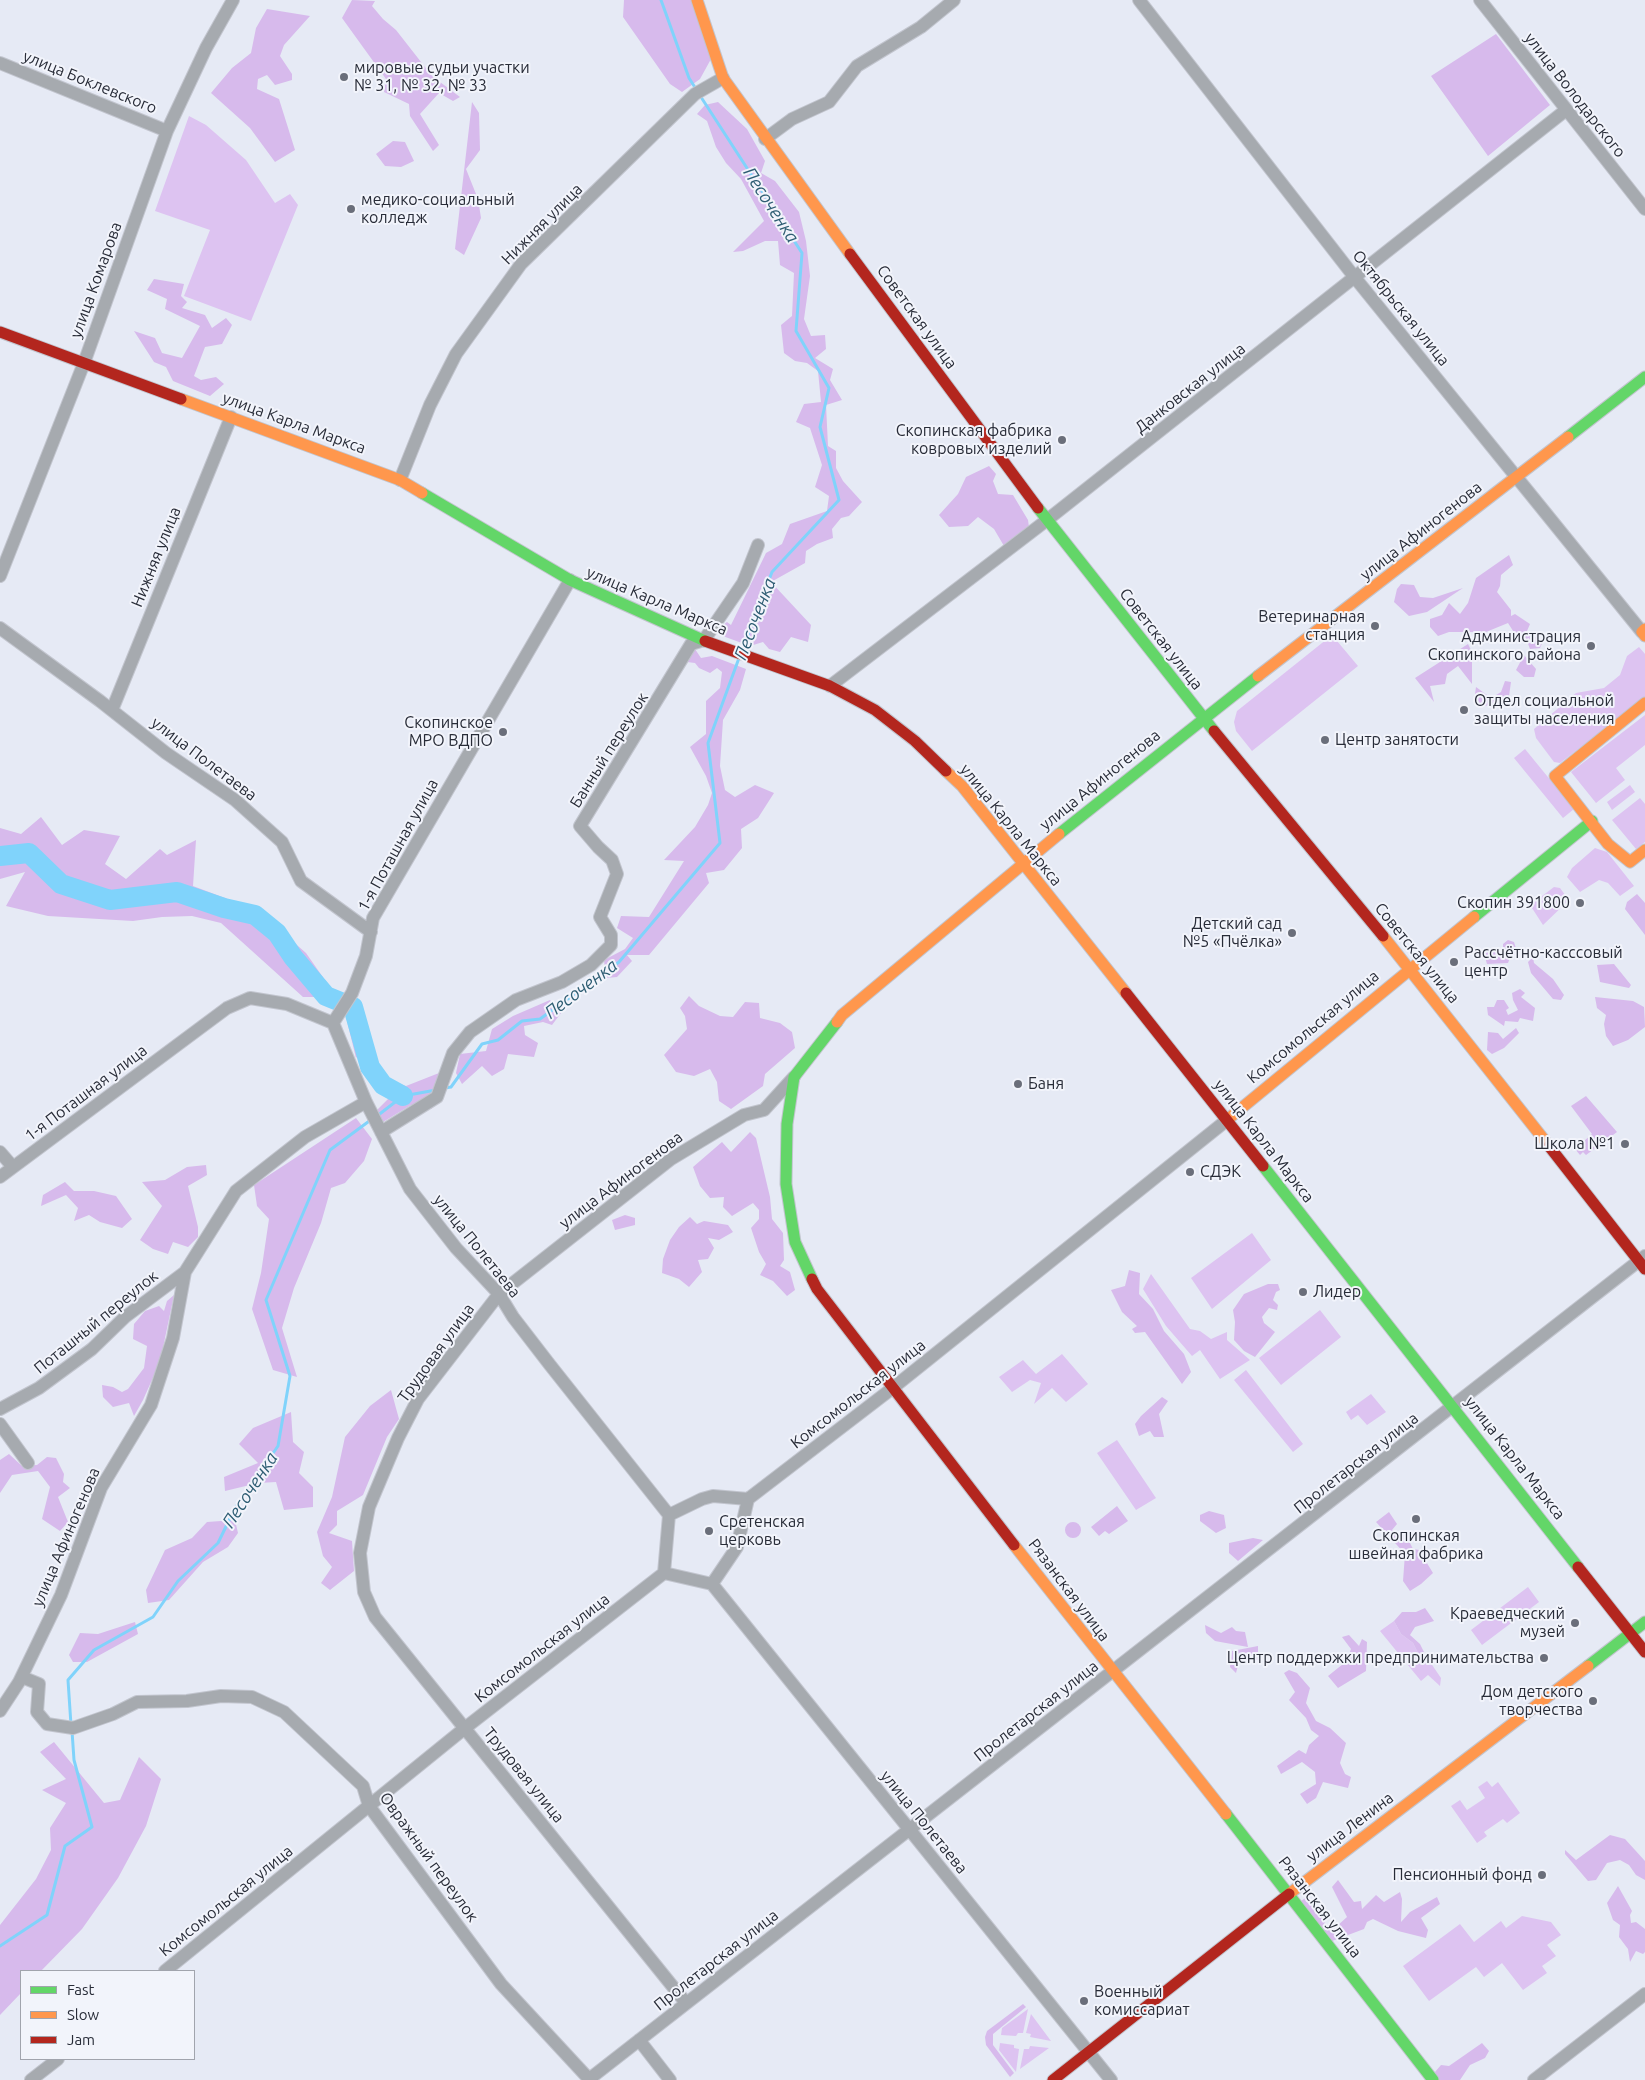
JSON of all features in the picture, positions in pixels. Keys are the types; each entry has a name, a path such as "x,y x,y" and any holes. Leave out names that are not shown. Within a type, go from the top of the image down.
{"street":[{"name":"улица Комарова","path":"0,576 84,363 167,132 206,48 233,0"},
{"name":"Советская улица","path":"698,0 723,78 765,139 1047,520 1203,718 1410,969 1643,1262"},
{"path":"765,139 792,119 829,102 857,66 921,27 954,0"},
{"name":"Октябрьская улица","path":"1139,0 1356,279 1644,633"},
{"name":"улица Володарского","path":"1480,0 1645,210"},
{"name":"улица Боклевского","path":"0,63 167,132"},
{"name":"Нижняя улица","path":"400,480 430,405 456,354 521,264 695,94 723,78"},
{"name":"Данковская улица","path":"830,686 1047,520 1356,279 1566,110"},
{"name":"улица Карла Маркса","path":"0,332 400,480 570,580 704,640 830,686 876,710 915,741 962,786 1454,1407 1645,1652"},
{"name":"улица Афиногенова","path":"499,1294 671,1158 744,1115 764,1110 794,1077 842,1015 1022,863 1203,718 1645,377"},
{"name":"Нижняя улица","path":"112,710 231,417"},
{"name":"Банный переулок","path":"381,1132 437,1097 453,1053 470,1032 516,1000 562,982 591,965 611,945 611,935 600,917 617,874 612,860 580,826 691,644 704,640 743,583 758,545"},
{"name":"1-я Поташная улица","path":"0,1177 227,1008 250,998 287,1004 333,1023 352,993 366,956 373,918 570,580"},
{"name":"улица Полетаева","path":"0,628 112,710 166,753 235,800 282,842 301,881 370,932"},
{"path":"1645,703 1555,776 1592,821 1608,844 1630,862 1645,850"},
{"name":"Комсомольская улица","path":"748,1499 894,1387 1227,1120 1592,821"},
{"name":"улица Полетаева","path":"333,1023 366,1102 410,1189 456,1248 499,1294 550,1365 669,1515"},
{"name":"Рязанская улица","path":"794,1077 787,1124 786,1184 795,1242 817,1289 1113,1673 1289,1894 1433,2080"},
{"name":"улица Афиногенова","path":"0,1711 22,1677 60,1595 101,1488 151,1404 173,1338 185,1272 236,1191 305,1137 366,1102"},
{"path":"0,1152 13,1167"},
{"name":"Пролетарская улица","path":"588,2080 1643,1262"},
{"name":"Поташный переулок","path":"0,1409 39,1388 92,1349 125,1317 185,1272"},
{"name":"Трудовая улица","path":"499,1294 414,1407 398,1438 369,1507 360,1553 364,1592 375,1617 686,2003"},
{"path":"0,1424 28,1463"},
{"path":"713,1496 748,1499 737,1547 712,1584 664,1573 669,1515 702,1499 713,1496"},
{"name":"Комсомольская улица","path":"167,1970 465,1728 664,1573"},
{"name":"улица Полетаева","path":"712,1584 1111,2080"},
{"name":"улица Ленина","path":"1054,2080 1289,1894 1645,1622"},
{"name":"Овражный переулок","path":"22,1677 39,1684 37,1712 47,1724 73,1728 113,1714 137,1702 187,1701 221,1696 252,1697 284,1712 363,1786 369,1806 501,1984 588,2080"},
{"path":"1534,2080 1645,1994"},
{"path":"639,2040 670,2080"},
{"path":"31,2080 57,2060"}],"shaded area":[{"path":"352,0 375,1 372,6 396,30 432,76 460,97 453,101 439,93 420,114 439,145 433,151 410,116 409,104 384,92 386,79 342,18"},
{"path":"624,0 691,0 711,59 700,79 682,92 670,84 623,17"},
{"path":"267,9 310,16 284,45 280,56 292,74 292,80 275,85 267,75 258,79 257,89 279,99 295,150 275,162 250,128 211,93 232,68 251,53 256,28"},
{"path":"1496,34 1550,105 1488,156 1431,76"},
{"path":"472,102 479,113 480,150 466,169 478,199 481,218 464,255 455,249"},
{"path":"718,102 747,129 765,161 761,173 775,181 799,212 806,241 810,276 804,319 811,336 825,335 826,349 815,358 833,369 830,380 842,400 826,405 828,446 836,451 836,468 843,481 862,502 849,516 841,518 832,529 833,538 817,544 806,551 805,563 771,582 811,625 808,642 791,637 780,652 769,649 763,642 750,646 720,635 719,628 727,622 731,625 766,553 782,544 790,524 827,511 829,496 815,487 822,465 810,428 796,422 804,404 821,402 818,371 807,363 795,361 784,353 781,325 792,316 794,273 780,265 778,241 765,241 743,251 733,252 764,221 741,179 726,163 716,147 707,121 697,114 705,105"},
{"path":"189,116 206,125 246,160 275,203 290,194 298,205 251,321 184,296 210,230 155,211"},
{"path":"393,141 405,142 414,161 401,167 385,166 376,154"},
{"path":"154,279 184,284 181,296 187,302 182,308 205,315 212,328 226,318 232,325 222,344 205,347 194,376 201,380 216,377 224,384 210,396 173,381 166,367 154,362 134,331 155,338 162,353 182,358 200,326 165,309 167,299 147,290"},
{"path":"989,466 996,474 993,481 998,494 1013,495 1028,520 1029,527 1004,546 994,529 978,517 968,526 949,527 939,515 958,494 966,477"},
{"path":"1509,555 1513,565 1501,575 1500,586 1497,592 1511,610 1511,616 1515,614 1530,624 1527,631 1532,638 1536,637 1543,641 1540,648 1530,649 1526,638 1515,634 1508,623 1486,632 1449,632 1438,636 1430,627 1430,619 1442,615 1449,603 1460,614 1468,603 1476,578"},
{"path":"1401,584 1414,585 1420,597 1433,598 1463,588 1427,612 1409,616 1394,602 1397,589"},
{"path":"1332,635 1358,666 1252,751 1236,731 1234,722 1237,711"},
{"path":"1468,644 1472,652 1467,657 1472,662 1472,684 1458,666 1447,674 1445,684 1430,686 1434,702 1415,678"},
{"path":"1639,647 1645,654 1645,698 1560,763 1554,762 1536,738 1534,729 1576,693 1604,688 1620,675 1627,656"},
{"path":"695,649 701,658 712,656 746,669 740,690 723,720 720,766 725,790 735,797 755,785 774,793 758,818 741,829 742,848 724,870 706,873 709,883 649,955 627,955 632,961 617,977 606,978 604,960 625,949 633,938 617,928 621,916 649,917 684,861 664,860 695,827 708,805 712,793 706,776 690,747 706,734 706,701 720,688 722,672 717,668 710,673 699,668 695,663 687,662"},
{"path":"1524,655 1536,669 1534,677 1524,677 1516,670"},
{"path":"1505,681 1511,682 1509,696 1496,703 1481,707 1475,694 1476,687 1491,698 1501,692"},
{"path":"1645,715 1645,745 1616,768 1625,780 1596,803 1571,772"},
{"path":"1525,749 1574,809 1563,818 1514,758"},
{"path":"1630,785 1635,792 1612,810 1607,802"},
{"path":"1640,798 1645,804 1645,842 1636,849 1612,820"},
{"path":"41,817 62,845 84,830 120,836 105,864 126,879 160,849 167,855 196,840 193,886 257,910 306,953 327,983 316,997 303,997 221,923 192,916 162,917 133,921 48,916 6,906 25,872 0,879 0,828 21,834"},
{"path":"1595,848 1607,852 1634,886 1620,896 1608,883 1599,880 1580,892 1567,877 1572,868"},
{"path":"1554,887 1560,888 1568,899 1543,925 1530,905"},
{"path":"1637,894 1645,903 1645,935 1625,909 1627,902"},
{"path":"1508,940 1514,942 1518,955 1511,955 1508,963 1487,964 1484,954 1495,949 1503,950 1503,944"},
{"path":"1533,957 1534,963 1553,979 1564,995 1561,1000 1553,999 1531,973 1528,962"},
{"path":"1614,964 1631,985 1629,988 1600,982 1597,965"},
{"path":"1520,989 1525,993 1521,997 1535,1008 1533,1021 1520,1018 1518,1022 1505,1021 1504,1026 1488,1015 1487,1007 1494,1007 1497,1000 1504,1000 1509,1008 1506,1010 1508,1015 1518,1010 1512,993"},
{"path":"689,996 699,1006 720,1016 733,1017 745,1002 759,1003 760,1018 780,1023 792,1032 795,1048 765,1074 763,1086 731,1109 719,1101 717,1082 710,1069 694,1076 676,1072 664,1055 687,1029 685,1016 680,1008"},
{"path":"1595,997 1633,1001 1644,1007 1645,1027 1628,1040 1613,1046 1606,1036 1604,1024 1606,1015 1597,1008"},
{"path":"550,1000 561,1013 552,1025 543,1022 524,1026 525,1035 538,1043 534,1057 508,1054 504,1069 492,1076 482,1066 462,1084 456,1073 460,1054 486,1051 492,1029 513,1016"},
{"path":"359,1001 368,1042 356,1058 346,1017 353,1002"},
{"path":"1516,1028 1519,1033 1504,1048 1492,1054 1487,1050 1488,1032 1498,1033 1503,1039"},
{"path":"373,1057 385,1079 406,1086 439,1073 442,1100 431,1109 411,1105 383,1122 377,1110 391,1096 381,1091 363,1063"},
{"path":"1586,1096 1617,1132 1586,1155 1583,1152 1580,1155 1575,1149 1592,1134 1571,1106"},
{"path":"356,1118 372,1139 364,1161 345,1183 331,1188 321,1223 294,1288 282,1328 297,1377 273,1370 252,1309 261,1273 269,1219 257,1206 254,1185"},
{"path":"750,1132 756,1138 770,1197 772,1219 783,1233 784,1260 780,1266 790,1272 795,1290 787,1296 773,1281 760,1275 766,1264 759,1252 751,1228 759,1219 759,1210 753,1203 732,1216 723,1207 724,1197 710,1198 700,1186 693,1167 722,1142 731,1152"},
{"path":"206,1165 207,1175 188,1186 198,1227 198,1237 188,1247 173,1242 168,1254 153,1249 140,1240 162,1206 142,1182 165,1180 187,1167"},
{"path":"65,1182 74,1191 94,1191 116,1196 132,1219 122,1228 100,1222 89,1215 74,1221 78,1208 66,1195 41,1206 43,1195"},
{"path":"625,1215 635,1218 635,1225 615,1230 612,1220"},
{"path":"690,1217 697,1224 704,1221 728,1225 733,1232 719,1240 708,1238 714,1248 708,1259 698,1260 702,1272 689,1287 679,1279 662,1273 663,1259 670,1240 679,1227"},
{"path":"1252,1233 1271,1260 1212,1309 1191,1278"},
{"path":"1129,1270 1140,1273 1139,1294 1153,1309 1164,1331 1184,1354 1191,1372 1182,1384 1145,1332 1135,1333 1132,1329 1137,1326 1122,1312 1111,1290 1125,1286"},
{"path":"1151,1274 1190,1329 1200,1331 1211,1339 1227,1332 1227,1340 1250,1360 1220,1379 1200,1350 1192,1356 1166,1326 1143,1289"},
{"path":"1268,1284 1278,1284 1280,1290 1276,1292 1273,1300 1278,1305 1277,1310 1269,1308 1262,1317 1264,1323 1275,1332 1255,1357 1244,1351 1234,1340 1235,1322 1233,1310 1244,1294"},
{"path":"174,1295 160,1362 143,1400 134,1416 129,1403 113,1407 103,1397 102,1385 113,1387 122,1392 128,1389 144,1368 147,1346 133,1339 134,1324 145,1311 159,1306 164,1311 167,1301"},
{"path":"1320,1310 1341,1337 1281,1385 1259,1358"},
{"path":"1062,1354 1088,1384 1066,1402 1052,1388 1034,1404 1041,1383 1030,1380 1012,1392 999,1377 1023,1360 1036,1374"},
{"path":"1246,1370 1303,1444 1293,1452 1234,1380"},
{"path":"391,1390 399,1419 387,1437 363,1495 337,1511 337,1525 329,1533 352,1541 354,1571 330,1590 321,1583 332,1567 323,1556 317,1532 332,1497 345,1437 370,1406"},
{"path":"1371,1394 1386,1412 1367,1425 1358,1415 1351,1420 1346,1412"},
{"path":"1162,1397 1168,1401 1159,1414 1164,1437 1154,1437 1150,1431 1139,1436 1135,1424"},
{"path":"291,1412 293,1442 304,1452 299,1473 313,1487 313,1507 284,1510 276,1482 258,1483 225,1491 224,1477 258,1463 239,1444 253,1428"},
{"path":"1117,1440 1156,1498 1136,1510 1097,1453"},
{"path":"9,1454 22,1466 37,1465 47,1457 56,1458 64,1474 63,1482 70,1488 58,1497 68,1522 60,1531 42,1519 50,1487 38,1471 12,1475 0,1493 0,1460"},
{"path":"1117,1506 1128,1521 1109,1534 1105,1531 1099,1536 1091,1527"},
{"path":"1209,1511 1224,1515 1226,1528 1216,1533 1200,1521 1200,1515"},
{"path":"1389,1512 1397,1524 1392,1530 1398,1534 1404,1531 1413,1549 1419,1550 1433,1573 1410,1591 1403,1581 1405,1554 1376,1522"},
{"path":"235,1520 238,1533 228,1547 203,1562 169,1600 148,1603 146,1590 165,1550 192,1538 207,1522"},
{"path":"1073,1522 1079,1524 1081,1530 1079,1536 1073,1538 1067,1536 1065,1530 1067,1524"},
{"path":"1253,1538 1263,1540 1238,1561 1229,1553 1229,1543"},
{"path":"1528,1587 1539,1602 1482,1645 1471,1630"},
{"path":"1425,1608 1434,1621 1415,1627 1410,1635 1420,1644 1426,1656 1419,1655 1413,1643 1401,1634 1394,1621 1402,1612 1416,1612"},
{"path":"1394,1621 1401,1634 1413,1643 1419,1655 1426,1656 1441,1678 1440,1686 1428,1675 1421,1681 1380,1631"},
{"path":"135,1622 138,1634 87,1662 73,1662 69,1655 80,1633 98,1634"},
{"path":"1205,1625 1221,1633 1232,1627 1236,1631 1245,1632 1248,1647 1215,1641 1206,1633"},
{"path":"1349,1635 1359,1646 1362,1639 1367,1642 1366,1671 1338,1688 1328,1676 1343,1664 1348,1657 1351,1649 1342,1637"},
{"path":"1258,1646 1258,1660 1239,1661 1236,1673 1230,1667 1232,1651"},
{"path":"1289,1670 1297,1673 1310,1688 1306,1703 1316,1721 1330,1728 1346,1743 1340,1763 1345,1774 1351,1777 1348,1788 1323,1782 1316,1798 1307,1804 1300,1794 1316,1784 1315,1772 1302,1762 1281,1774 1277,1766 1299,1750 1306,1754 1309,1745 1319,1736 1311,1730 1306,1718 1289,1700 1295,1692 1284,1673"},
{"path":"54,1742 104,1803 120,1800 139,1757 161,1779 146,1826 118,1878 82,1929 42,1970 20,1970 20,1994 0,2015 0,1925 36,1879 51,1850 50,1828 66,1803 42,1790 66,1779 40,1752"},
{"path":"1487,1781 1492,1787 1498,1782 1520,1813 1507,1823 1503,1819 1484,1832 1487,1836 1477,1843 1451,1806 1460,1800 1467,1810 1485,1798 1478,1787"},
{"path":"1610,1835 1625,1839 1645,1861 1645,1880 1636,1875 1629,1865 1620,1860 1607,1863 1596,1880 1588,1881 1565,1854 1565,1850 1576,1860"},
{"path":"1338,1880 1354,1902 1361,1901 1362,1909 1376,1895 1384,1902 1400,1892 1402,1899 1401,1922 1410,1912 1437,1897 1440,1904 1421,1918 1428,1930 1426,1938 1398,1931 1373,1919 1367,1922 1364,1929 1332,1941 1300,1902 1305,1898 1311,1902 1326,1920 1324,1924 1326,1929 1337,1926 1347,1917 1332,1887"},
{"path":"1618,1886 1632,1911 1630,1915 1631,1923 1636,1922 1645,1929 1645,1952 1643,1954 1636,1951 1630,1962 1628,1949 1619,1937 1620,1925 1613,1920 1607,1903"},
{"path":"1522,1916 1551,1922 1561,1935 1547,1945 1556,1956 1542,1966 1547,1973 1523,1990 1502,1963 1484,1977 1476,1967 1429,2001 1403,1966 1460,1924 1474,1942 1501,1921 1506,1928"},
{"path":"1023,2004 1026,2007 993,2034 993,2045 1014,2073 1010,2077 986,2045 985,2037 987,2031"},
{"path":"1028,2009 1023,2033 1018,2033 1016,2036 1001,2035 1002,2028"},
{"path":"1031,2014 1051,2041 1030,2037 1031,2034 1026,2033"},
{"path":"1000,2043 1014,2045 1014,2048 1019,2049 1016,2072 999,2050"},
{"path":"1482,2043 1489,2051 1485,2058 1470,2065 1460,2080 1438,2080 1435,2072 1441,2065 1449,2066"},
{"path":"1030,2046 1049,2048 1020,2069 1024,2049 1029,2049"}],"waterway":[{"name":"Песоченка","path":"661,0 689,78 696,89"},
{"name":"Песоченка","path":"699,94 802,253 796,331 829,388 820,427 839,500 772,572 743,648"},
{"name":"Песоченка","path":"445,1088 451,1087 482,1044 498,1040 522,1021 540,1019 619,962 720,843 708,743 739,658"},
{"path":"0,856 29,853 61,884 110,900 177,892 224,908 255,915 277,933 293,957 326,996 353,1007 370,1067 383,1085 403,1096"},
{"name":"Песоченка","path":"377,1116 403,1096 436,1090"},
{"name":"Песоченка","path":"71,1725 68,1680 94,1650 153,1617 178,1581 218,1543 235,1508 278,1446 290,1376 266,1300 330,1150 372,1119"},
{"name":"Песоченка","path":"0,1946 47,1915 65,1846 92,1827 74,1760 72,1731"}],"traffic: fast":[{"path":"1568,437 1645,377"},
{"path":"422,493 570,580 705,641"},
{"path":"1038,508 1214,731"},
{"path":"1059,834 1258,676"},
{"path":"1474,917 1592,821"},
{"path":"812,1279 795,1242 786,1184 787,1124 794,1077 837,1022"},
{"path":"1263,1166 1578,1567"},
{"path":"1588,1666 1645,1622"},
{"path":"1226,1814 1433,2080"}],"traffic: slow":[{"path":"697,0 723,78 850,254"},
{"path":"181,399 400,480 422,493"},
{"path":"1258,676 1568,437"},
{"path":"1645,629 1642,632 1645,636"},
{"path":"1645,703 1555,776 1608,844 1630,862 1645,850"},
{"path":"946,771 962,786 1126,993"},
{"path":"837,1022 842,1015 1059,834"},
{"path":"1227,1120 1474,917"},
{"path":"1383,936 1549,1146"},
{"path":"1014,1545 1226,1814"},
{"path":"1289,1894 1588,1666"}],"traffic: jam":[{"path":"850,254 1038,508"},
{"path":"0,332 181,399"},
{"path":"705,641 830,686 875,710 915,741 946,771"},
{"path":"1214,731 1383,936"},
{"path":"1126,993 1263,1166"},
{"path":"1549,1146 1645,1269"},
{"path":"812,1279 817,1289 1014,1545"},
{"path":"1578,1567 1645,1652"},
{"path":"1053,2080 1289,1894"}],"place":[{"name":"мировые судьи участки № 31, № 32, № 33","path":"344,77"},
{"name":"медико-социальный колледж","path":"351,209"},
{"name":"Скопинская фабрика ковровых изделий","path":"1062,440"},
{"name":"Ветеринарная станция","path":"1375,626"},
{"name":"Администрация Скопинского района","path":"1591,646"},
{"name":"Отдел социальной защиты населения","path":"1464,710"},
{"name":"Скопинское МРО ВДПО","path":"503,732"},
{"name":"Центр занятости","path":"1325,740"},
{"name":"Скопин 391800","path":"1580,903"},
{"name":"Детский сад №5 «Пчёлка»","path":"1292,933"},
{"name":"Рассчётно-касссовый центр","path":"1454,962"},
{"name":"Баня","path":"1018,1084"},
{"name":"Школа №1","path":"1625,1144"},
{"name":"СДЭК","path":"1190,1172"},
{"name":"Лидер","path":"1303,1292"},
{"name":"Скопинская швейная фабрика","path":"1416,1519"},
{"name":"Сретенская церковь","path":"709,1531"},
{"name":"Краеведческий музей","path":"1575,1623"},
{"name":"Центр поддержки предпринимательства","path":"1544,1658"},
{"name":"Дом детского творчества","path":"1593,1701"},
{"name":"Пенсионный фонд","path":"1542,1875"},
{"name":"Военный комиссариат","path":"1084,2001"}]}
